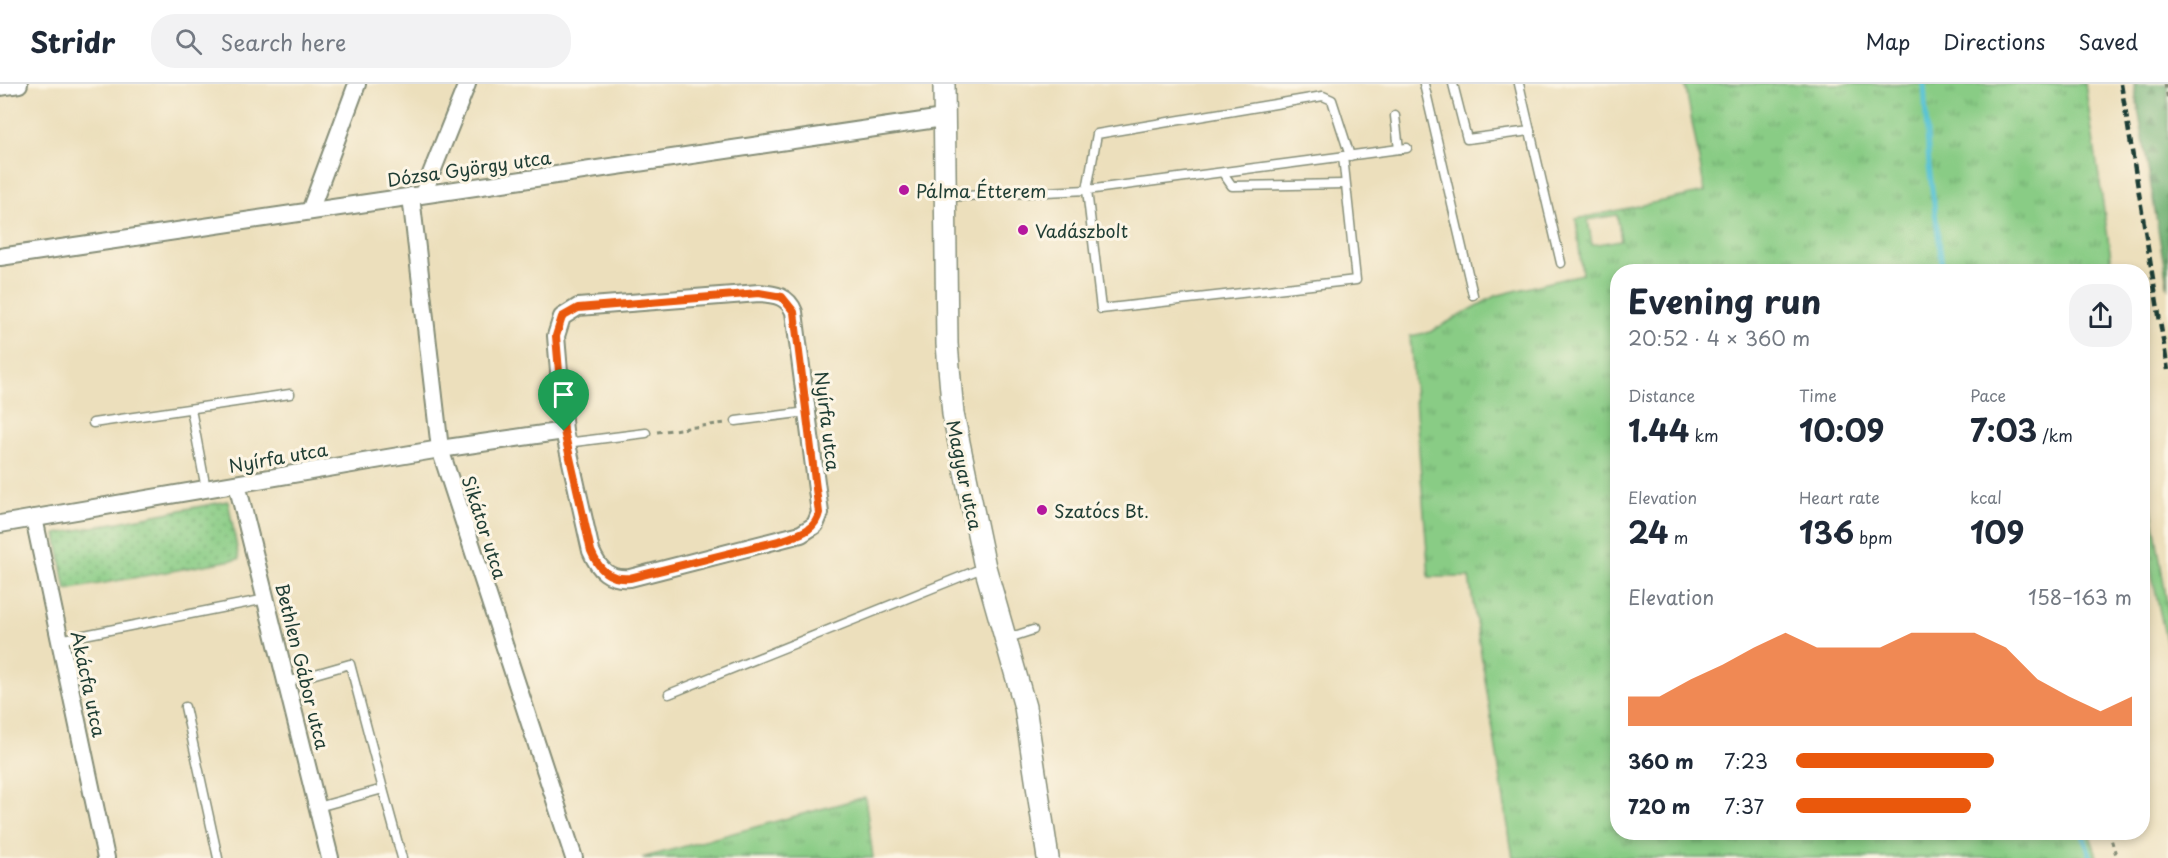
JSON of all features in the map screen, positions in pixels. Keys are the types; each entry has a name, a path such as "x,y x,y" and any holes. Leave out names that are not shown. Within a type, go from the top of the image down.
{"street":[{"path":"0,87 19,84"},
{"path":"310,211 357,84"},
{"name":"Sikátor utca","path":"467,84 417,195 440,449 574,858"},
{"name":"Magyar utca","path":"944,84 944,197 950,393 962,466 985,567 1026,716 1048,858"},
{"name":"Dózsa György utca","path":"0,257 944,118"},
{"name":"Nyírfa utca","path":"759,293 782,297 791,306 807,412 819,513 815,525 801,534 767,544 619,579 607,574 594,558 565,437 556,336 560,322 566,313 578,308 759,293"},
{"name":"Nyírfa utca","path":"0,524 440,449 565,437"},
{"name":"Bethlen Gábor utca","path":"237,484 330,858"},
{"name":"Akácfa utca","path":"34,518 106,858"}],"lane":[{"path":"1424,84 1473,295"},
{"path":"1453,84 1467,139 1530,131"},
{"path":"1519,84 1561,263"},
{"path":"1323,96 1332,100 1347,156 1345,184 1356,280 1101,309 1087,190 1097,134 1323,96"},
{"path":"944,197 1087,190 1403,148 1395,116"},
{"path":"1223,173 1232,186 1345,184"},
{"path":"93,423 290,394"},
{"path":"191,409 206,489"},
{"path":"736,422 807,412"},
{"path":"565,437 646,434"},
{"path":"669,694 985,567"},
{"path":"59,640 266,598"},
{"path":"1005,639 1033,630"},
{"path":"287,682 350,664 402,858"},
{"path":"185,708 218,858"},
{"path":"318,807 382,789"}],"path":[{"path":"2165,84 2168,101"},
{"path":"646,434 736,422"},
{"path":"2111,840 2117,858"}],"green space":[{"path":"1685,84 2085,84 2112,264 1610,264 1610,840 2092,840 2098,858 1513,858 1469,577 1429,577 1410,336 1430,332 1495,296 1582,274 1576,219 1705,192","holes":["1617,215 1621,240 1592,245 1588,220"]},
{"path":"2134,84 2168,84 2168,289"},
{"path":"2150,500 2168,609 2168,649 2150,567"},
{"path":"228,501 239,559 66,590 56,534"},
{"path":"865,797 873,858 642,858"}],"waterway":[{"path":"1924,84 1929,166 1942,264"},
{"path":"2085,840 2091,857"}],"railway":[{"path":"2121,84 2168,370"}],"place":[{"name":"Pálma Étterem","path":"904,190"},
{"name":"Vadászbolt","path":"1023,230"},
{"name":"Szatócs Bt.","path":"1042,510"}],"route":[{"path":"759,293 782,297 788,301 794,312 818,519 815,525 801,534 759,547 630,578 613,577 602,570 591,551 564,431 556,336 562,317 571,309 759,293"}]}
